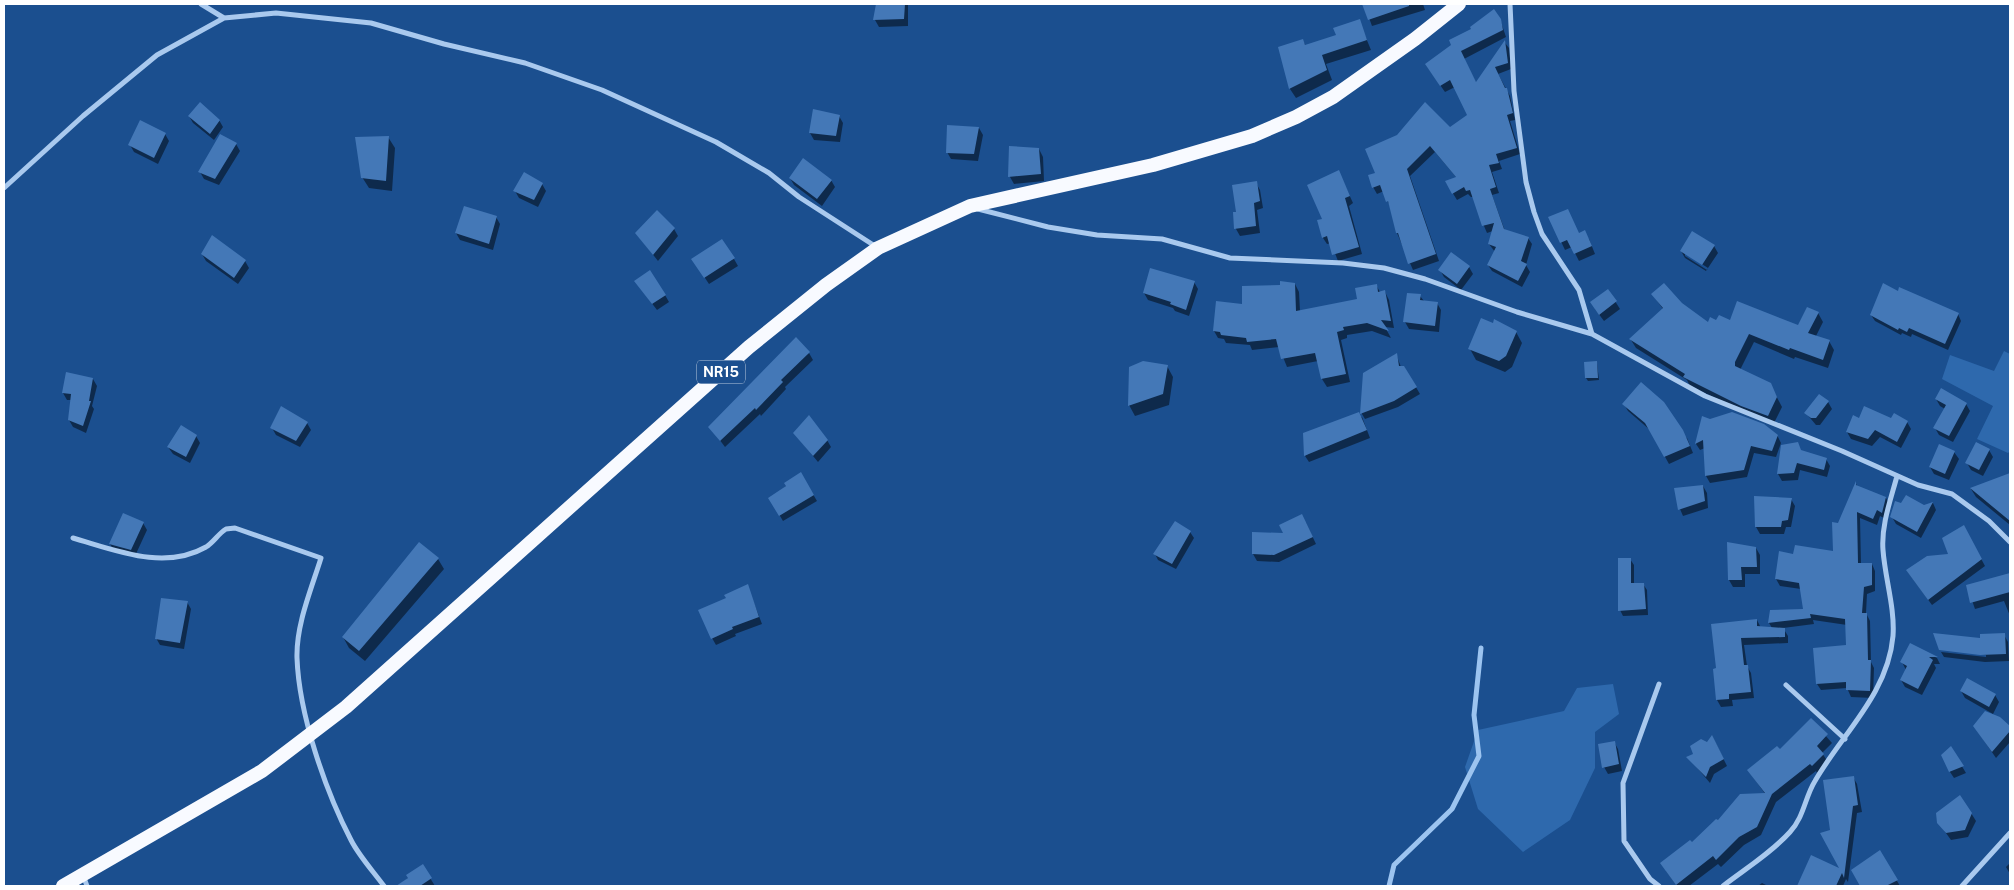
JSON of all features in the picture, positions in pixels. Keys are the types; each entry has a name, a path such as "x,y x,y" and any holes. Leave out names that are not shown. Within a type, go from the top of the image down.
{"highway":[{"name":"NR15","path":"63,886 85,880 262,771 346,707 749,347 826,285 878,248 970,206 1153,165 1252,136 1296,117 1333,97 1415,40 1459,4"}],"street":[{"path":"201,4 224,18"},
{"path":"1510,4 1514,92 1528,190 1542,234 1579,290 1592,334"},
{"path":"4,188 157,55 224,18 276,13 371,23 444,44 557,72 602,90 716,142 769,173 799,197 878,248"},
{"path":"970,206 1048,227 1097,235 1162,240 1230,258 1343,263 1384,268 1425,279 1517,312 1592,334 1705,396 1833,447 1918,485 1952,494 1989,521 2010,542"},
{"path":"1723,886 1791,831 1805,808 1813,783 1833,752 1845,739 1881,680 1893,635 1883,549 1885,525 1897,476"},
{"path":"73,538 135,556 162,559 205,548 226,529 235,528 321,558 303,615 297,657 310,735 332,797 351,841 384,886"},
{"path":"1659,886 1650,879 1624,841 1623,782 1660,684"},
{"path":"1786,685 1845,739"},
{"path":"1962,886 2010,834"}],"shaded area":[{"path":"2004,351 2010,354 2010,451 2008,453 1977,439 1993,406 1942,379 1950,355 1994,371"},
{"path":"1613,684 1619,714 1595,732 1595,768 1570,820 1523,852 1478,809 1465,767 1478,730 1564,711 1577,688"}],"building":[{"path":"876,4 905,4 904,19 873,20"},
{"path":"1362,4 1409,4 1409,6 1368,20"},
{"path":"1494,9 1501,19 1503,30 1461,51 1476,82 1505,40 1508,63 1495,67 1505,88 1507,88 1513,113 1507,115 1517,148 1496,154 1499,163 1489,165 1496,187 1490,189 1504,229 1529,237 1521,261 1527,264 1518,281 1487,265 1496,247 1488,244 1494,223 1482,226 1470,190 1466,191 1464,187 1452,194 1445,181 1456,177 1430,146 1407,169 1436,254 1408,264 1398,233 1396,233 1388,201 1386,202 1380,185 1372,188 1368,175 1375,173 1365,149 1397,135 1425,102 1450,127 1467,115 1450,80 1440,86 1425,64 1451,45 1449,40 1471,29 1470,27"},
{"path":"1360,19 1367,40 1322,55 1327,70 1289,89 1278,47 1303,39 1305,45 1336,35 1333,28"},
{"path":"200,102 220,120 210,134 188,116"},
{"path":"813,109 840,115 836,136 809,133"},
{"path":"140,120 166,133 154,158 128,145"},
{"path":"947,125 979,127 974,154 946,153"},
{"path":"220,134 237,143 215,179 198,172"},
{"path":"389,136 386,181 361,178 355,137"},
{"path":"1009,146 1039,148 1041,174 1008,177"},
{"path":"803,158 832,180 817,199 789,178"},
{"path":"1339,170 1350,196 1345,198 1359,247 1332,255 1327,236 1322,238 1317,220 1322,219 1307,185"},
{"path":"524,172 543,183 534,200 513,191"},
{"path":"1257,181 1260,201 1254,203 1256,226 1234,229 1233,212 1236,212 1232,185"},
{"path":"464,206 497,216 489,244 455,233"},
{"path":"1568,209 1579,233 1585,230 1592,246 1574,254 1567,240 1560,243 1548,217"},
{"path":"657,210 675,228 653,255 635,233"},
{"path":"1692,231 1715,245 1702,265 1680,251"},
{"path":"212,235 246,260 234,278 201,254"},
{"path":"722,239 735,258 704,278 691,259"},
{"path":"1451,252 1470,266 1457,284 1438,270"},
{"path":"1150,268 1195,281 1186,310 1170,304 1171,302 1143,293"},
{"path":"650,270 666,295 652,304 634,281"},
{"path":"1280,281 1295,283 1296,311 1357,299 1355,288 1377,284 1378,292 1385,290 1391,321 1381,320 1389,331 1367,323 1343,327 1344,330 1337,332 1346,374 1321,379 1315,353 1281,359 1276,339 1247,342 1246,338 1221,335 1220,332 1213,331 1216,301 1242,304 1242,286 1280,285"},
{"path":"1664,283 1682,303 1708,322 1710,317 1716,320 1719,315 1730,320 1737,301 1798,325 1807,307 1819,312 1808,333 1830,340 1823,360 1790,348 1789,350 1749,334 1735,362 1735,366 1771,383 1777,397 1768,416 1741,406 1683,377 1685,374 1629,339 1663,308 1651,294"},
{"path":"1883,283 1898,291 1899,287 1959,313 1945,344 1909,328 1907,332 1899,328 1898,330 1870,315"},
{"path":"1608,289 1617,301 1599,315 1590,302"},
{"path":"1407,293 1421,294 1420,300 1438,302 1435,326 1403,322"},
{"path":"1481,318 1493,323 1494,319 1517,331 1506,356 1499,361 1468,349"},
{"path":"796,337 810,352 781,380 783,382 756,410 755,408 720,441 708,427"},
{"path":"1397,353 1399,366 1404,366 1417,387 1394,401 1360,414 1363,373"},
{"path":"1143,361 1168,365 1163,394 1128,406 1129,367"},
{"path":"1597,361 1598,378 1585,378 1584,362"},
{"path":"66,372 93,378 89,401 91,401 83,426 68,420 71,394 62,393"},
{"path":"1641,382 1664,402 1683,430 1690,446 1664,457 1645,423 1622,404"},
{"path":"1941,388 1967,403 1949,436 1933,428 1946,405 1935,399"},
{"path":"1819,394 1829,401 1816,418 1811,418 1804,413"},
{"path":"281,406 308,422 296,441 270,428"},
{"path":"1864,406 1891,418 1894,413 1908,421 1897,442 1875,430 1868,439 1846,432 1853,415 1859,418"},
{"path":"1359,412 1367,430 1304,456 1303,433"},
{"path":"1732,412 1764,424 1778,435 1772,451 1751,446 1744,470 1705,476 1703,440 1695,444 1702,416 1710,419"},
{"path":"809,415 828,440 813,456 793,433"},
{"path":"181,425 197,435 186,457 167,447"},
{"path":"1798,442 1801,450 1827,458 1824,470 1797,463 1794,473 1777,474 1781,445"},
{"path":"1976,442 1990,449 1979,470 1965,463"},
{"path":"1939,444 1955,451 1945,474 1929,467"},
{"path":"801,472 814,495 779,516 768,498 786,486 784,483"},
{"path":"2010,473 2010,521 1970,488"},
{"path":"1856,481 1856,485 1886,497 1882,513 1877,510 1873,519 1857,512 1858,563 1872,563 1872,585 1864,587 1862,613 1867,613 1868,660 1871,660 1870,691 1846,690 1846,682 1816,684 1813,648 1846,645 1845,619 1810,614 1811,618 1768,623 1770,610 1803,609 1799,583 1775,579 1779,551 1793,554 1795,545 1833,551 1832,522 1838,523"},
{"path":"1703,485 1705,501 1678,510 1674,488"},
{"path":"1906,495 1924,505 1933,502 1917,532 1890,517 1895,501 1901,503"},
{"path":"1754,496 1792,498 1788,520 1782,521 1781,527 1755,527"},
{"path":"123,513 144,522 131,550 109,544"},
{"path":"1302,514 1313,537 1274,555 1252,554 1252,532 1283,533 1279,525"},
{"path":"1175,521 1191,531 1172,564 1153,554"},
{"path":"1964,525 1982,559 1928,600 1906,570 1927,556 1948,554 1942,538"},
{"path":"419,542 439,558 359,651 342,637"},
{"path":"1727,542 1756,547 1757,567 1741,567 1742,580 1728,580"},
{"path":"1618,558 1631,558 1631,583 1644,583 1646,609 1618,611"},
{"path":"2010,573 2010,592 1970,603 1966,585"},
{"path":"748,584 759,617 732,627 733,629 711,639 698,610 726,598 724,595"},
{"path":"161,598 188,601 180,643 155,639"},
{"path":"1757,619 1757,626 1785,628 1785,637 1741,638 1744,665 1748,665 1751,692 1729,694 1729,699 1716,700 1713,669 1716,668 1711,624"},
{"path":"1933,633 1980,638 1980,634 2005,633 2006,654 1980,655 1939,650"},
{"path":"1910,643 1938,657 1929,657 1933,660 1918,689 1900,680 1907,666 1900,662"},
{"path":"1967,678 1996,694 1989,707 1960,691"},
{"path":"1985,711 2000,717 2010,726 2010,731 1992,752 1973,726"},
{"path":"1811,718 1828,734 1817,746 1824,754 1812,766 1810,764 1772,794 1757,827 1739,837 1716,860 1713,856 1676,885 1660,863 1690,840 1692,842 1716,819 1718,820 1740,794 1765,793 1747,770 1777,746 1780,749"},
{"path":"1712,735 1724,759 1710,767 1706,777 1686,757 1693,754 1690,746 1701,739 1707,742"},
{"path":"1615,741 1619,764 1602,768 1598,744"},
{"path":"1951,746 1964,766 1949,772 1941,755"},
{"path":"1854,776 1858,805 1853,806 1844,878 1842,873 1836,886 1797,886 1811,855 1839,868 1820,833 1830,830 1823,780"},
{"path":"1960,795 1972,813 1965,830 1946,833 1937,823 1936,813"},
{"path":"1880,850 1898,880 1886,886 1860,886 1851,870"},
{"path":"423,864 432,878 420,886 396,886 408,878 406,875"}],"waterway":[{"path":"1389,886 1394,865 1452,809 1479,756 1474,715 1481,648"}]}
